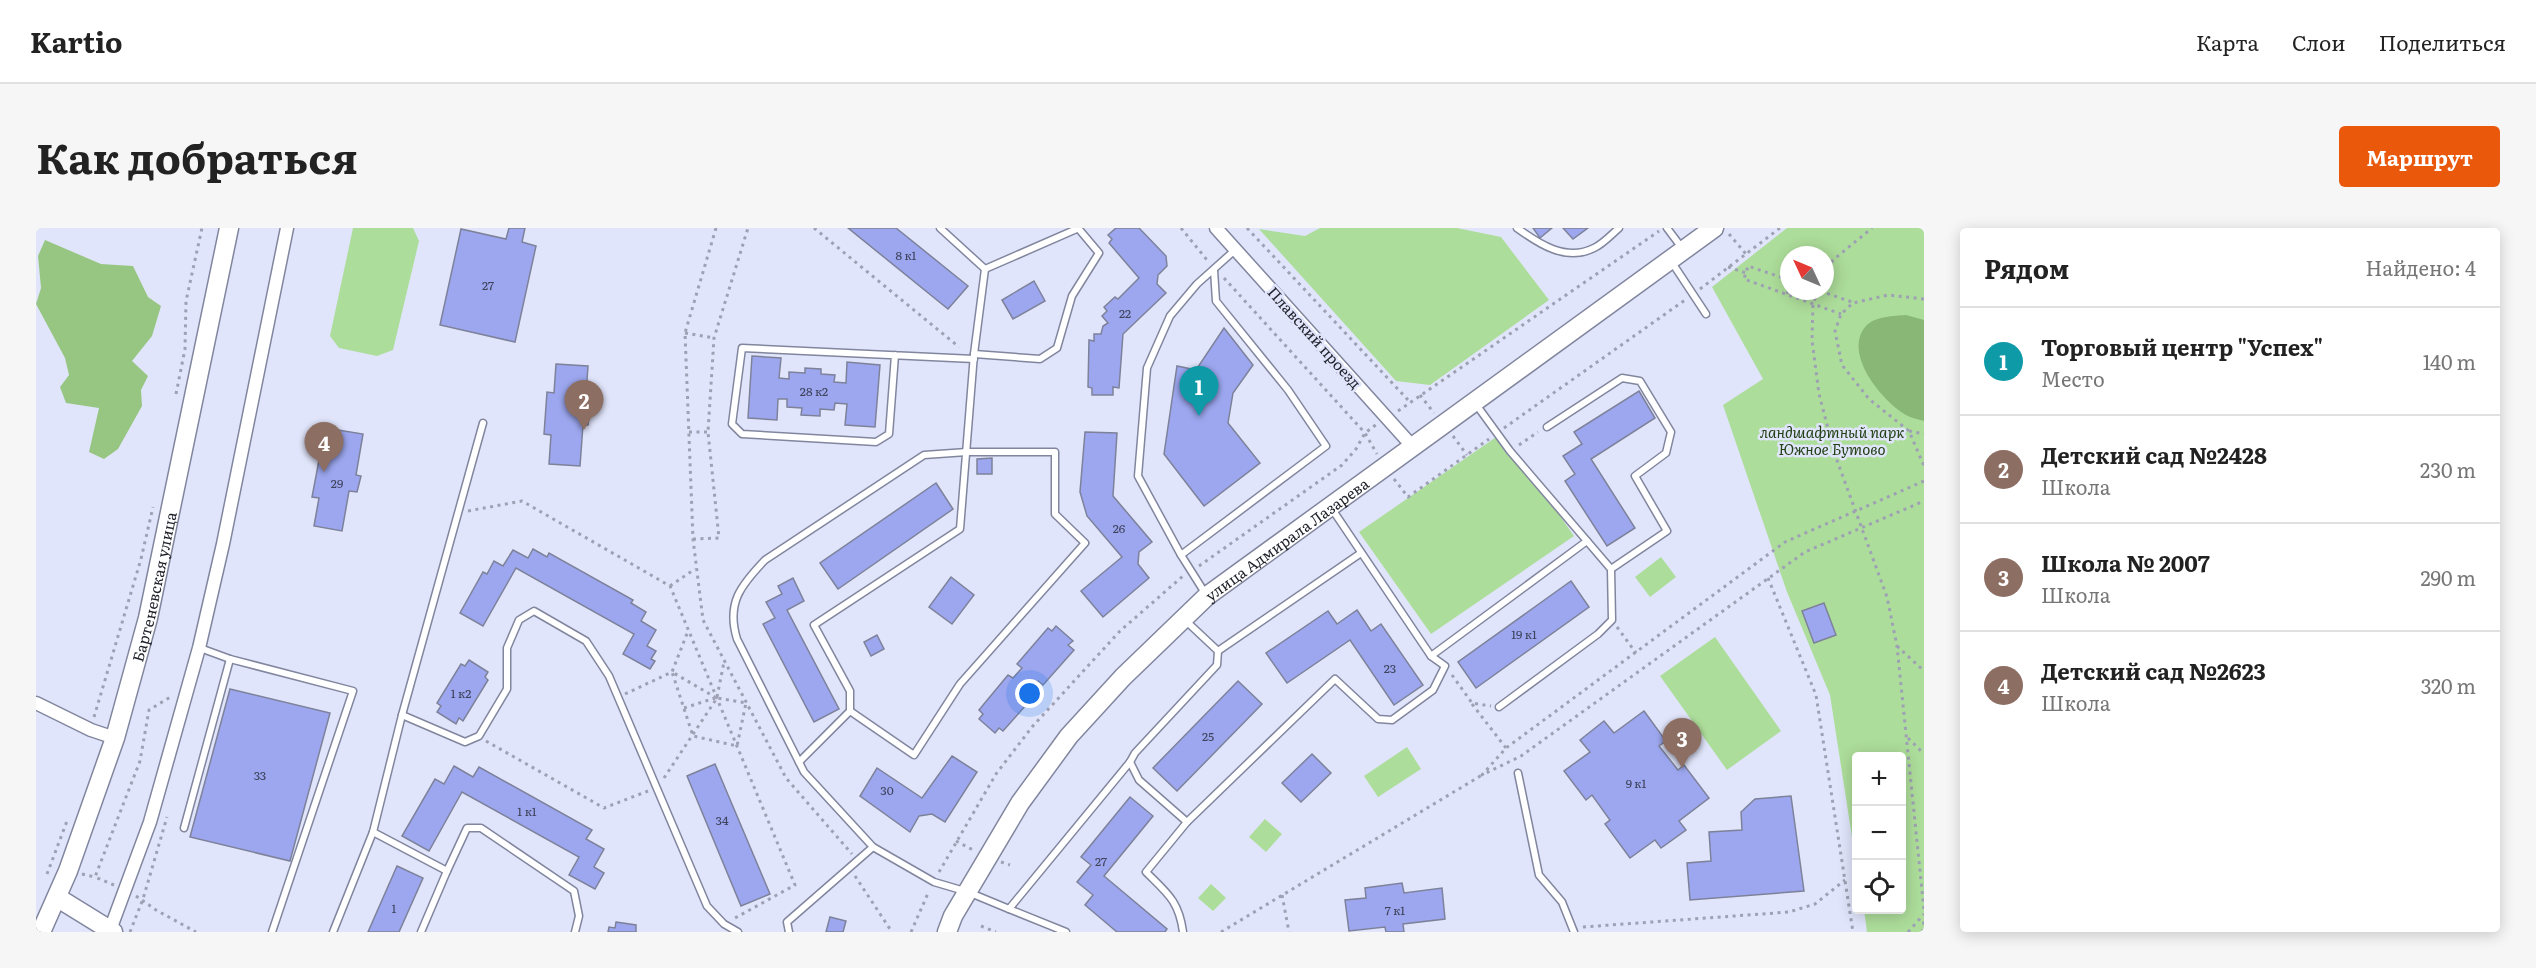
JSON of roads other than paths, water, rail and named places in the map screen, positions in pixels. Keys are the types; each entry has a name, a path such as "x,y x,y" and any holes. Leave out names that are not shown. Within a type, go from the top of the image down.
{"street":[{"name":"Бартеневская улица","path":"41,932 58,898 115,738 148,618 229,228"},
{"path":"58,898 112,931 150,822 199,648 223,544 286,228"},
{"name":"Плавский проезд","path":"1216,228 1413,447"},
{"name":"улица Адмирала Лазарева","path":"946,932 953,916 1020,803 1069,736 1124,677 1207,596 1714,228"},
{"path":"36,703 91,730 115,738"}],"lane":[{"path":"939,228 985,269"},
{"path":"896,355 889,434 876,442 742,434 732,424 741,348 1040,359 1057,348 1072,297 1099,253 1078,228 985,269"},
{"path":"1517,228 1541,246 1574,254 1594,248 1620,228"},
{"path":"1667,228 1693,294 1706,315"},
{"path":"1207,596 1181,555 1138,476 1147,368 1170,316 1197,284 1235,250"},
{"path":"799,762 850,711 850,691 814,625 960,529 974,357 985,269"},
{"path":"1181,555 1326,446 1288,390 1216,301 1214,270"},
{"path":"1547,427 1622,378 1640,381 1671,432 1666,453 1635,476 1667,531 1611,569"},
{"path":"1474,403 1510,451 1611,569 1612,620 1598,634 1499,707"},
{"path":"333,932 373,832 402,715 483,423"},
{"path":"850,711 914,755 960,684 1085,543 1055,514 1055,452 967,452 924,455 765,560 744,583 732,611 732,623 737,639 804,772 873,846 934,882 968,892 1066,932"},
{"path":"1183,932 1181,913 1172,897 1146,872 1187,822 1335,679 1378,718 1392,720 1433,690 1445,666 1431,656 1330,507"},
{"path":"1431,656 1587,541"},
{"path":"1218,651 1361,553"},
{"path":"402,715 465,742 478,736 507,689 507,648 519,620 534,611 586,641 609,676 707,906 724,924 738,932"},
{"path":"1184,619 1218,651"},
{"path":"199,648 230,659 353,691 272,932"},
{"path":"1009,909 1135,753 1217,665 1218,651"},
{"path":"184,828 230,659"},
{"path":"1130,762 1139,780 1187,822"},
{"path":"1518,773 1539,875 1562,902 1573,930"},
{"path":"421,932 467,828 482,828 574,891 579,916 575,932"},
{"path":"373,832 447,871"},
{"path":"789,932 788,922 873,846"}],"place":[{"name":"Торговый центр \"Успех\"","path":"1199,416"},
{"name":"Детский сад №2428","path":"584,430"},
{"name":"Детский сад №2623","path":"324,472"},
{"name":"Школа № 2007","path":"1682,768"}],"park label":[{"name":"ландшафтный парк Южное Бутово","path":"1832,440"}]}
